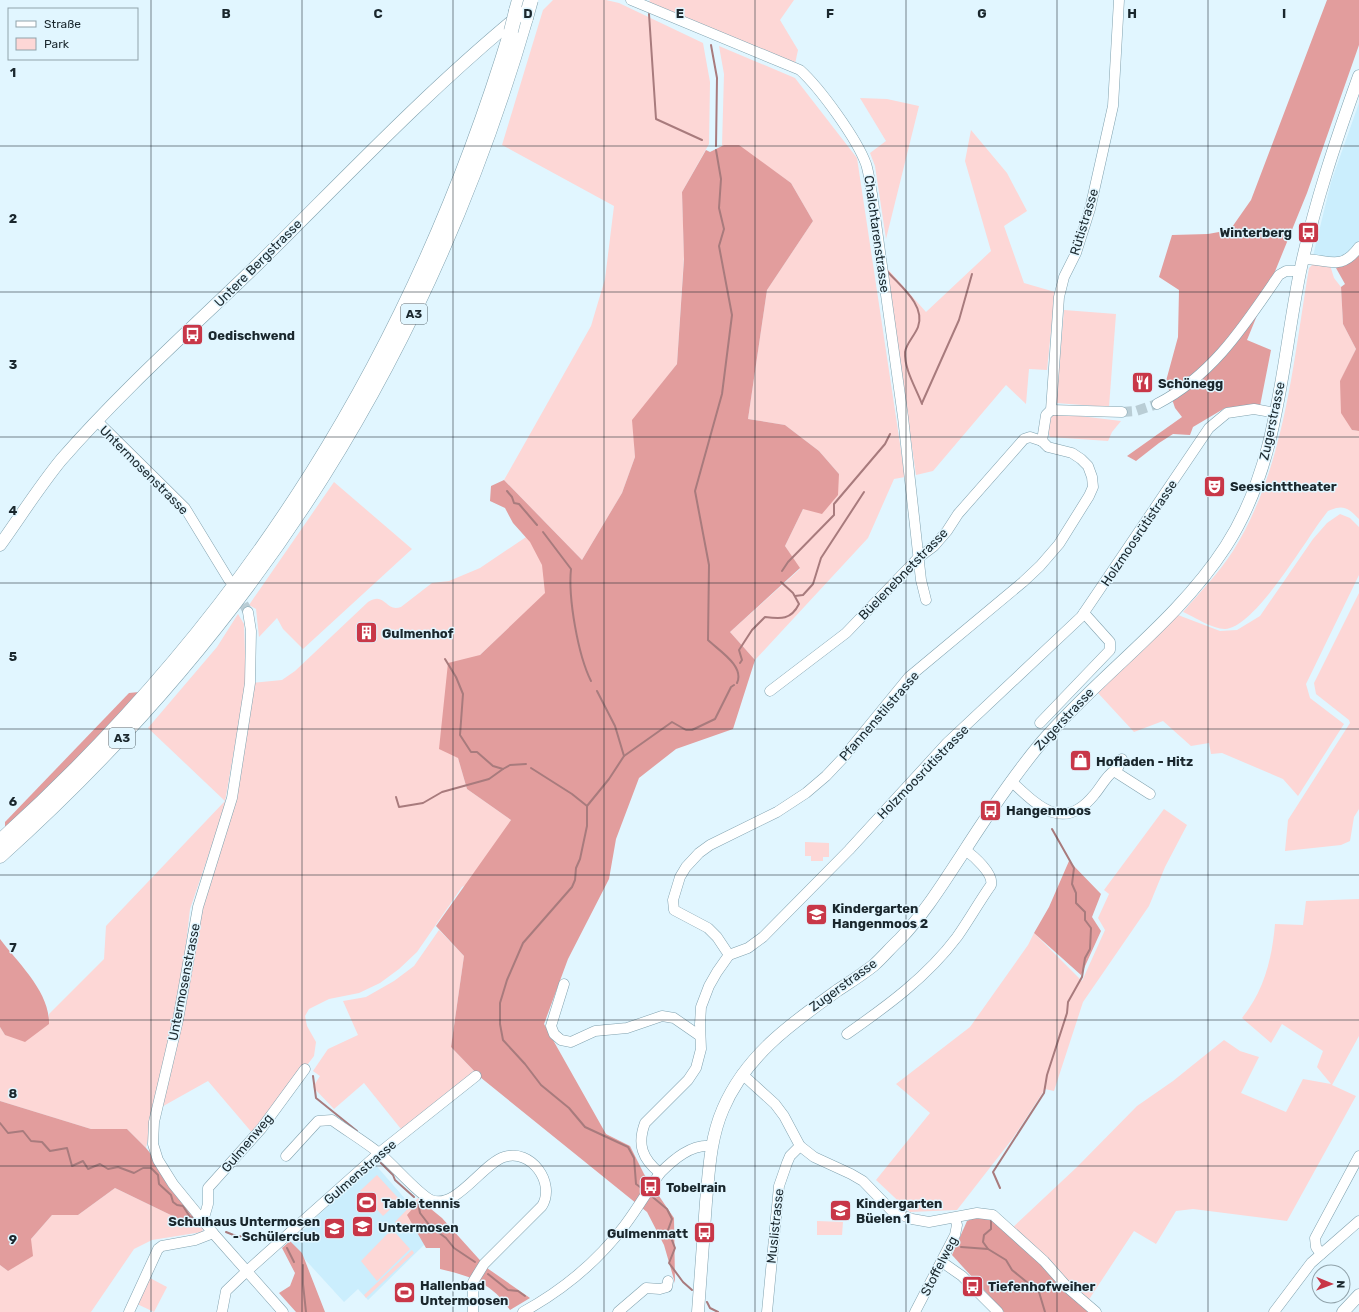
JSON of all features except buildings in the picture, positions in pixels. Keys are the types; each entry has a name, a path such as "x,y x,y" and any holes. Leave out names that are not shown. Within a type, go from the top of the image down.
{"highway":[{"name":"A3","path":"0,841 87,758 168,669 246,570 314,471 380,356 426,260 472,148 511,31 520,10 531,0"},
{"name":"A3","path":"0,856 84,777 180,673 249,585 319,484 376,388 436,268 483,152 520,10"}],"main road":[{"name":"Untere Bergstrasse","path":"0,545 56,467 97,421 416,106 466,59 537,0"},
{"name":"Zugerstrasse","path":"698,1312 712,1146 724,1107 742,1074 767,1044 800,1017 874,965 922,914 1011,781 1061,721 1190,591 1226,546 1249,504 1258,482 1276,413 1300,271 1318,198 1359,76"},
{"path":"1343,1312 1359,1294"}],"street":[{"name":"Chalchtarenstrasse","path":"631,0 800,70 814,86 857,145 866,164 872,194 904,425 918,558 926,600"},
{"name":"Rütistrasse","path":"1042,441 1046,415 1051,410 1059,298 1064,277 1076,253 1090,209 1113,106 1119,0"},
{"path":"1303,259 1343,262 1352,257 1359,247"},
{"path":"1157,404 1177,394 1196,379 1224,350 1247,323 1279,275 1286,270 1300,271"},
{"name":"Holzmoosrütistrasse","path":"729,955 748,948 763,937 849,850 947,743 1006,689 1084,612 1210,428 1227,413 1254,409 1276,413"},
{"path":"1051,410 1122,412"},
{"name":"Untermosenstrasse","path":"97,421 185,508 229,580"},
{"name":"Büelenebnetstrasse","path":"770,690 846,633 918,558 934,546 958,514 1024,439 1030,437 1042,441"},
{"name":"Pfannenstilstrasse","path":"729,955 717,937 708,928 674,910 673,900 675,890 686,867 699,852 710,845 777,812 806,793 826,776 842,759 909,677 1023,582 1055,549 1089,496 1093,487 1092,477 1088,466 1081,459 1072,453 1048,447 1042,441"},
{"name":"Untermosenstrasse","path":"248,612 251,632 250,683 232,798 198,907 178,1020 152,1136 158,1160 173,1184 212,1233 283,1312"},
{"path":"1040,723 1110,650 1110,642 1084,612"},
{"path":"1011,781 1044,810 1062,815 1075,811 1094,795 1111,773 1116,772 1122,760"},
{"path":"1116,772 1150,794"},
{"path":"847,1034 889,1005 934,963 957,936 991,885 991,877 976,858 965,850"},
{"path":"660,1173 649,1164 643,1153 641,1145 642,1132 645,1123 688,1080 696,1068 701,1049 700,1017 705,996 709,986 729,955"},
{"path":"564,984 552,1026 554,1034 561,1040 571,1042 595,1031 627,1028 662,1016 674,1018 700,1036"},
{"name":"Gulmenweg","path":"203,1221 208,1204 208,1188 257,1134 305,1069"},
{"path":"742,1074 775,1104 784,1116 800,1146 814,1157 863,1181 892,1211 912,1220 929,1222 985,1213 993,1214 1044,1261 1068,1288 1096,1312"},
{"name":"Gulmenstrasse","path":"222,1312 226,1291 247,1271 379,1153 476,1076"},
{"path":"286,1156 318,1121 332,1120 379,1153 426,1197 437,1201 452,1197 493,1163 503,1157 518,1155 528,1160 542,1176 547,1187 546,1200 542,1206 484,1264 473,1282 472,1312"},
{"path":"523,1312 556,1292 591,1264 614,1239 660,1173 672,1162 691,1149 700,1146 712,1146"},
{"name":"Muslistrasse","path":"767,1312 779,1186 790,1156 800,1146"},
{"path":"1321,1254 1316,1247 1315,1238 1359,1156"},
{"name":"Stoffelweg","path":"914,1312 942,1262 955,1235 957,1225 955,1218"},
{"path":"1274,1312 1311,1264 1359,1221"},
{"path":"129,1312 158,1249 162,1246 195,1240 212,1233"},
{"path":"942,1262 962,1276 998,1312"},
{"path":"618,1312 646,1288 660,1289 667,1287 668,1281"}],"shaded area":[{"path":"1327,0 1359,0 1359,45 1307,193 1247,340 1271,350 1260,406 1225,408 1193,427 1190,435 1173,434 1136,461 1127,456 1182,417 1175,408 1166,381 1178,337 1179,290 1159,277 1172,235 1208,234 1230,230 1251,200"},
{"path":"1359,103 1359,240 1350,254 1332,259 1313,256 1331,182"},
{"path":"724,145 739,145 791,183 813,221 767,290 748,419 785,425 819,451 839,474 838,495 822,514 803,509 785,546 800,568 730,632 755,660 733,729 676,749 639,778 616,839 609,879 568,959 544,1024 606,1134 630,1146 644,1174 674,1218 675,1283 664,1245 647,1212 480,1077 451,1047 464,956 436,926 511,820 467,789 458,758 439,749 448,663 480,655 545,593 542,565 530,542 513,523 505,508 490,501 491,486 504,480 582,560 622,493 635,457 632,420 677,364 684,259 682,192 706,150 710,152"},
{"path":"1359,253 1359,431 1352,430 1341,413 1340,381 1356,349 1343,324 1341,287 1345,284 1336,268 1354,260"},
{"path":"139,692 79,758 5,828 5,822 129,693"},
{"path":"1069,861 1101,894 1092,917 1101,931 1081,975 1034,933 1049,907"},
{"path":"0,939 32,978 39,989 48,1012 49,1024 25,1042 5,1035 0,1027"},
{"path":"0,1101 91,1129 127,1129 146,1148 203,1218 179,1219 115,1188 78,1215 52,1215 31,1239 33,1256 8,1271 0,1265"},
{"name":"Untermosen","path":"373,1162 414,1209 429,1240 368,1300 358,1289 344,1302 290,1243"},
{"path":"420,1200 442,1218 487,1268 530,1298 510,1310 496,1293 480,1282 440,1269 440,1248 426,1248 407,1215"},
{"path":"979,1216 992,1217 1096,1312 1004,1312 952,1255 967,1221"},
{"path":"290,1241 302,1253 325,1312 296,1312 279,1293 290,1286 295,1273 282,1248"}],"green space":[{"path":"553,0 606,0 619,3 703,43 710,82 709,144 682,192 684,256 677,364 633,420 635,457 622,493 582,560 504,480 591,326 605,279 614,206 502,145 543,10"},
{"path":"650,0 794,0 780,20 798,50 795,64 648,4"},
{"path":"719,46 795,78 857,158 905,477 894,479 868,538 755,660 730,632 800,569 785,546 803,509 839,474 819,451 785,425 748,419 767,290 813,221 791,183 750,154 724,145 722,146 724,74"},
{"path":"860,98 887,99 919,106 886,239 875,166 870,153 886,141"},
{"path":"971,130 1007,173 1027,211 1004,226 1024,283 1055,292 1047,370 1029,369 1026,404 1006,385 933,471 916,475 886,267 926,312 991,251 965,161"},
{"path":"1314,263 1330,265 1334,278 1341,287 1343,324 1356,349 1340,382 1352,430 1359,431 1359,519 1345,508 1338,508 1328,511 1281,579 1251,614 1238,625 1225,629 1209,625 1183,612 1216,575 1228,559 1251,519 1265,485 1276,450 1292,377 1309,268"},
{"path":"1064,310 1116,314 1109,407 1056,403"},
{"path":"1055,413 1121,421 1112,432 1108,441 1050,437 1046,427 1050,416"},
{"path":"334,482 412,549 303,649 283,629 277,618 259,637 256,609 249,605"},
{"path":"1340,514 1350,518 1359,527 1359,575 1306,684 1310,698 1344,724 1298,796 1283,779 1222,753 1211,754 1209,743 1191,746 1163,721 1134,732 1098,693 1178,615 1220,631 1237,630 1260,616 1313,539 1327,523"},
{"path":"529,535 545,560 545,594 480,655 458,758 467,789 511,820 477,879 462,887 417,952 399,969 380,983 359,993 329,999 309,1009 305,1016 307,1026 316,1042 314,1056 254,1135 208,1081 158,1109 198,907 232,798 250,683 282,680 295,671 368,602 378,599 392,607 401,607 432,583 449,581 480,568"},
{"path":"1359,593 1359,809 1354,817 1350,841 1341,845 1285,851 1288,820 1350,723 1349,720 1316,694 1314,683"},
{"path":"238,614 244,624 246,683 223,813 190,909 184,962 146,1148 127,1129 91,1129 0,1101 0,1027 5,1035 49,1024 49,1014 104,959 106,926 225,801 148,728 217,647"},
{"path":"1164,809 1187,825 1165,867 1149,906 1083,1002 1054,1091 1045,1089 1013,1138 957,1210 910,1212 876,1180 930,1113 896,1084 970,1027 1028,945 1034,933 1082,981 1105,930 1098,918 1109,894 1104,890"},
{"path":"805,842 829,843 829,857 823,857 823,861 811,861 811,856 805,856"},
{"path":"1359,899 1359,1036 1332,1085 1356,1096 1287,1221 1193,1209 1176,1211 1156,1244 1134,1231 1086,1304 1010,1230 1077,1167 1137,1106 1173,1081 1224,1040 1240,1051 1259,1057 1241,1093 1286,1112 1303,1079 1331,1084 1317,1067 1323,1051 1282,1024 1271,1043 1242,1018 1256,997 1266,974 1272,950 1275,924 1303,925 1306,901"},
{"path":"439,930 464,956 451,1047 474,1071 401,1129 364,1083 334,1109 313,1087 320,1076 313,1071 328,1049 358,1035 343,1001 366,997 394,981 414,966"},
{"path":"377,1175 400,1200 383,1216 360,1191"},
{"path":"115,1188 179,1219 203,1218 206,1222 202,1232 152,1240 134,1249 91,1312 0,1312 0,1265 8,1271 31,1239 52,1215 78,1215"},
{"path":"418,1198 429,1207 403,1233 395,1222"},
{"path":"817,1221 843,1222 842,1235 817,1235"},
{"path":"392,1229 410,1249 377,1281 361,1261"},
{"path":"412,1250 414,1253 366,1298 364,1295"},
{"path":"148,1277 167,1287 154,1312 135,1303"}],"waterway":[{"path":"649,14 656,119 702,140"},
{"path":"711,45 717,78 716,146"},
{"path":"716,150 721,179 719,208 724,229 719,246 732,315 722,394 695,491 709,565 708,640 734,665 737,671 737,683"},
{"path":"887,271 910,296 918,311 918,327 906,349 905,358 908,372 922,404"},
{"path":"922,403 959,320 972,274"},
{"path":"782,571 788,562 834,515 834,504 885,444 890,434"},
{"path":"507,491 512,497 514,503 519,504 537,525"},
{"path":"795,596 803,595 813,584 821,558 864,492"},
{"path":"543,532 571,569 570,581 575,626 582,657 591,681"},
{"path":"740,663 742,660 739,650 752,630 765,617 781,618 789,616 799,604 793,593 781,582"},
{"path":"445,659 456,677 463,694 460,735 471,752 477,752 493,766 503,769 510,765 526,764"},
{"path":"644,1190 636,1184 634,1158 628,1147 585,1127 569,1108 541,1085 525,1064 503,1040 500,1024 500,1003 507,980 523,943 572,887 575,880 576,868 580,859 587,826 587,806 609,779 624,756 672,722 686,730 692,730 715,719 731,687 734,685"},
{"path":"597,691 615,726 624,756"},
{"path":"531,768 572,794 587,806"},
{"path":"396,797 399,807 423,803 442,792 489,779 503,769"},
{"path":"1000,1188 993,1172 1044,1093 1047,1075 1067,1013 1068,1002 1082,977 1085,958 1090,949 1091,928 1085,920 1085,912 1076,903 1076,893 1072,884 1074,868 1052,829"},
{"path":"313,1076 316,1098 357,1131"},
{"path":"0,1123 8,1133 23,1131 31,1141 42,1142 50,1151 67,1148 72,1166 83,1161 88,1169 100,1164 108,1169 118,1167 134,1173 143,1168 151,1168 158,1175 159,1184 171,1195 173,1202 177,1205 183,1206 190,1217 195,1218"},
{"path":"378,1160 393,1175 395,1180 414,1197"},
{"path":"649,1194 667,1209 672,1219 668,1230 675,1248 669,1263 683,1282 692,1290"},
{"path":"418,1203 420,1213 430,1226 446,1238 454,1248 475,1262"},
{"path":"991,1219 991,1229 984,1235 983,1242 988,1249 1006,1260 1012,1270 1039,1292 1045,1312"},
{"path":"226,1232 236,1236 273,1239"},
{"path":"961,1247 988,1249"},
{"path":"287,1248 294,1262"},
{"path":"303,1265 303,1284 306,1312"},
{"path":"488,1274 508,1290 518,1291 525,1296"},
{"path":"707,1302 710,1308 718,1312"}],"tunnel":[{"path":"1122,412 1136,411 1157,404"},
{"path":"236,591 248,612"}],"place":[{"name":"Winterberg","path":"1308,232"},
{"name":"Oedischwend","path":"192,335"},
{"name":"Schönegg","path":"1142,383"},
{"name":"Seesichttheater","path":"1214,486"},
{"name":"Gulmenhof","path":"367,633"},
{"name":"Hofladen - Hitz","path":"1081,761"},
{"name":"Hangenmoos","path":"990,810"},
{"name":"Kindergarten Hangenmoos 2","path":"816,915"},
{"name":"Tobelrain","path":"650,1187"},
{"name":"Table tennis","path":"367,1203"},
{"name":"Kindergarten Büelen 1","path":"841,1210"},
{"name":"Untermosen","path":"363,1227"},
{"name":"Schulhaus Untermosen - Schülerclub","path":"335,1228"},
{"name":"Gulmenmatt","path":"704,1233"},
{"name":"Tiefenhofweiher","path":"973,1286"},
{"name":"Hallenbad Untermoosen","path":"404,1292"}]}
